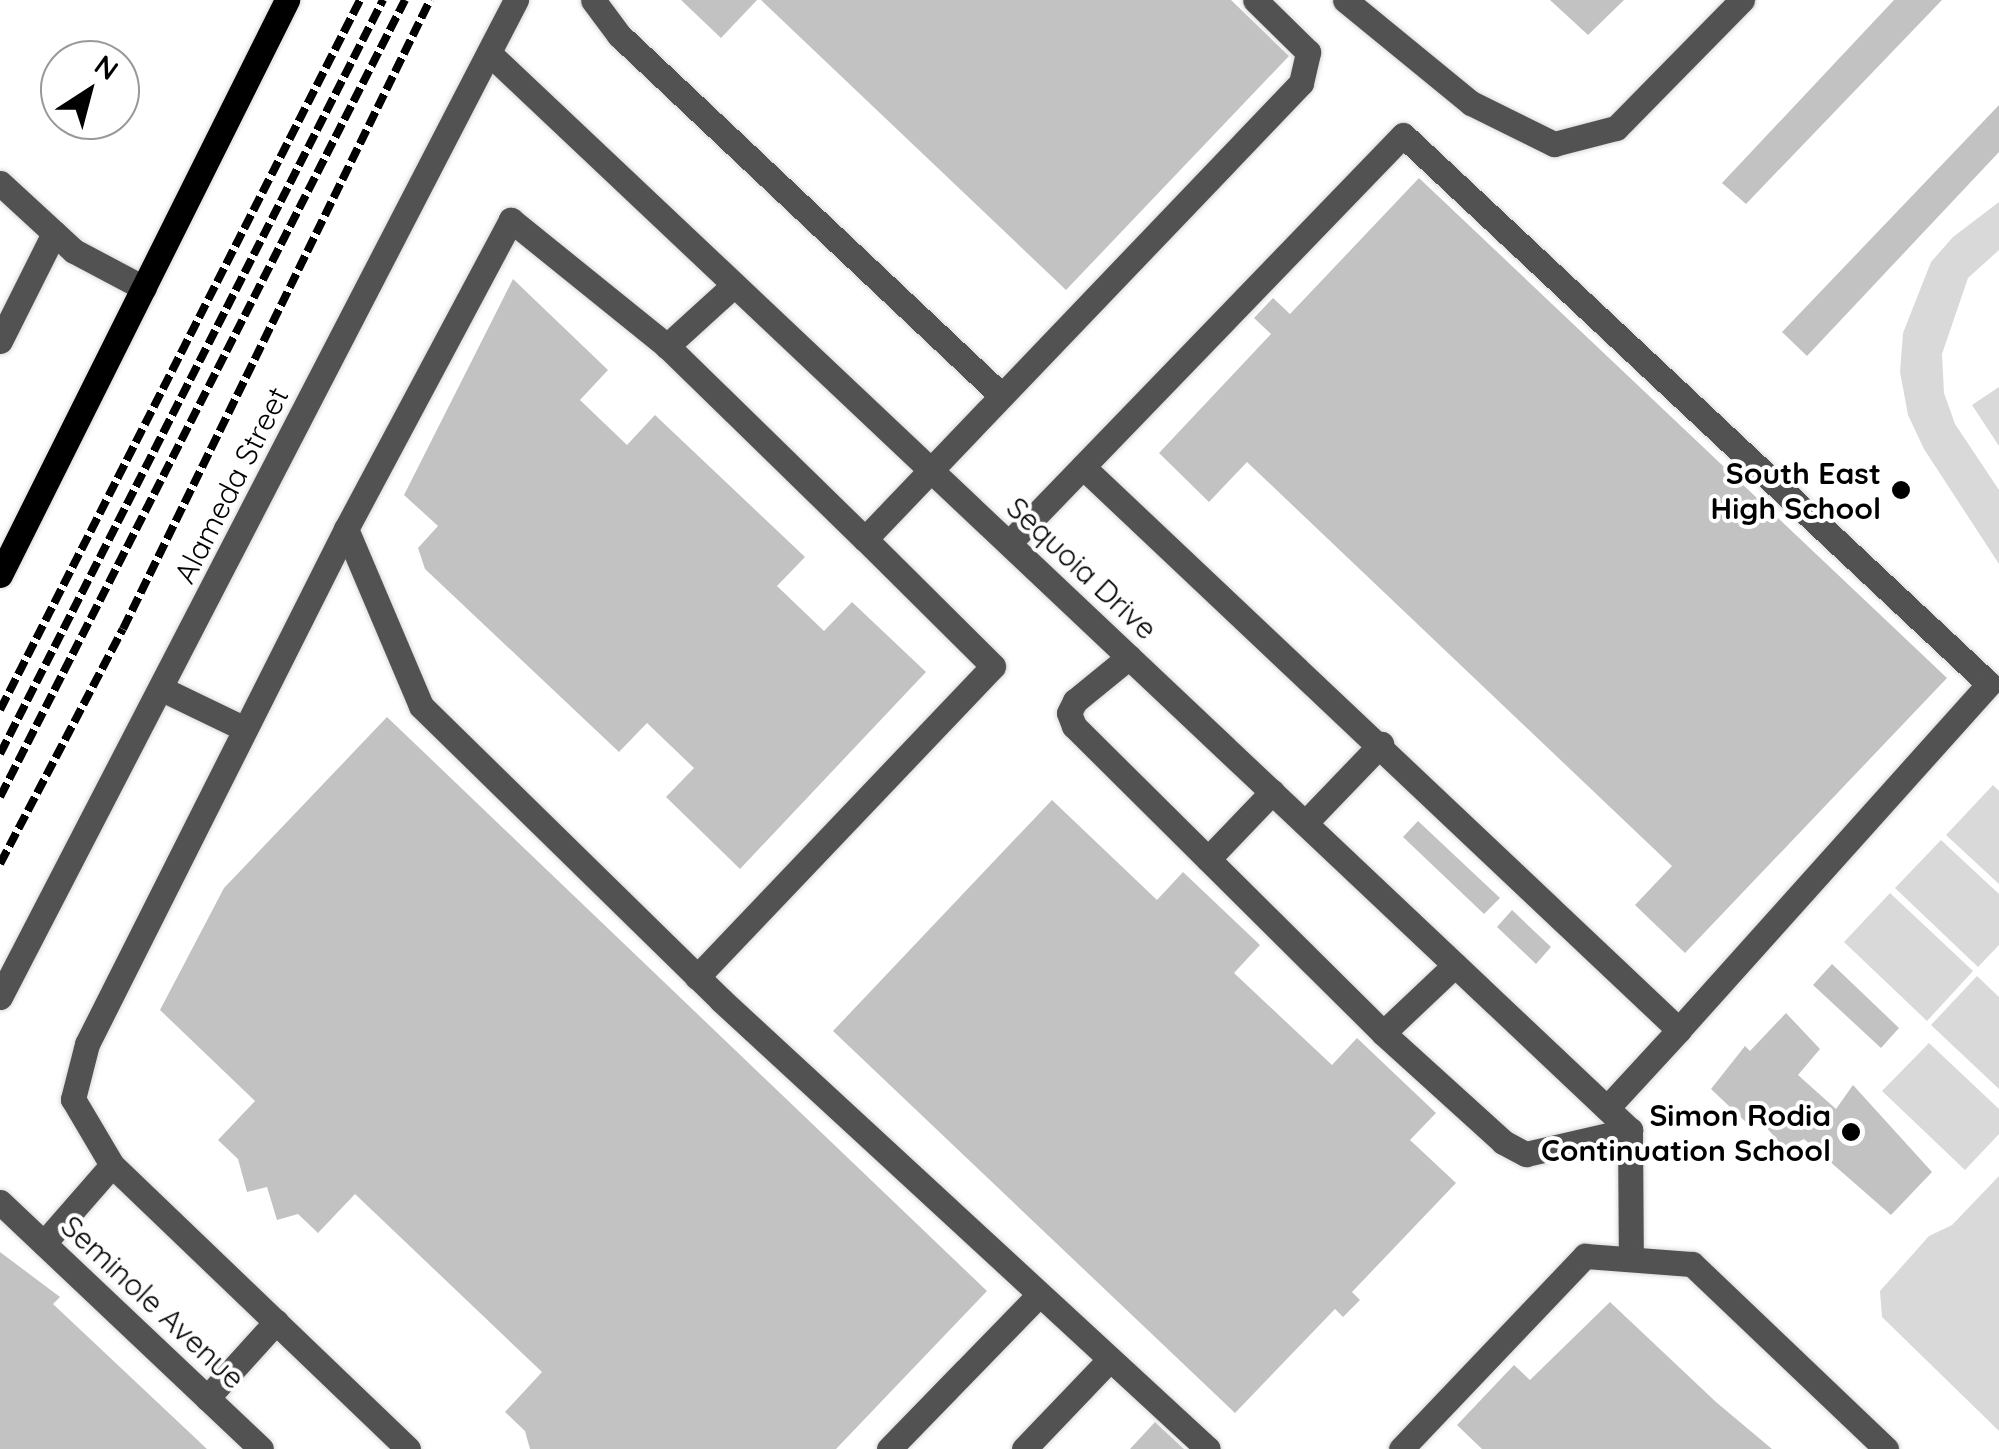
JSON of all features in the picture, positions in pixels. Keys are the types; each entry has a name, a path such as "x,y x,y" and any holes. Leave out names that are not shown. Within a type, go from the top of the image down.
{"main road":[{"path":"0,575 7,545 144,288 286,0"}],"street":[{"name":"Alameda Street","path":"0,997 516,0"},
{"path":"593,0 618,35 1001,395"},
{"path":"865,539 1302,83 1308,52 1255,0"},
{"path":"1345,0 1471,103 1554,144 1616,128 1742,0"},
{"name":"Sequoia Drive","path":"490,54 1630,1130"},
{"path":"1009,543 1404,134 1989,684 1607,1108"},
{"path":"0,183 54,233 144,288"},
{"path":"408,1449 112,1165 73,1099 87,1044 346,529 511,220 667,346 993,666 698,978"},
{"path":"0,341 54,233"},
{"path":"667,346 734,285"},
{"path":"1082,467 1381,744 1679,1030"},
{"path":"346,529 421,706 698,978 1208,1449"},
{"path":"1129,657 1069,713 1074,726 1384,1034 1502,1142 1526,1154 1630,1130 1631,1259"},
{"path":"162,689 245,729"},
{"path":"1305,822 1381,744"},
{"path":"1208,859 1272,792"},
{"path":"1384,1034 1455,964"},
{"path":"44,1243 112,1165"},
{"name":"Seminole Avenue","path":"0,1202 261,1449"},
{"path":"1401,1449 1585,1256 1692,1264 1886,1449"},
{"path":"889,1449 1038,1295"},
{"path":"207,1398 276,1322"},
{"path":"1024,1449 1110,1360"}],"shaded area":[{"path":"1999,202 1999,250 1968,278 1942,354 1944,393 1955,424 1999,490 1999,564 1924,449 1908,415 1900,372 1903,333 1931,262 1953,237"},
{"path":"1999,387 1999,446 1972,405"},
{"path":"1993,785 1999,791 1999,884 1946,835"},
{"path":"1941,840 1999,894 1999,945 1978,967 1895,888"},
{"path":"1890,893 1973,971 1927,1021 1844,942"},
{"path":"1977,976 1999,997 1999,1089 1931,1025"},
{"path":"1929,1043 1999,1109 1999,1134 1965,1170 1882,1091"},
{"path":"1999,1176 1999,1431 1882,1317 1880,1291 1929,1236 1952,1225"}],"building":[{"path":"681,0 757,0 721,38"},
{"path":"761,0 1231,0 1289,56 1066,290"},
{"path":"1550,0 1624,0 1588,35"},
{"path":"1894,0 1942,0 1746,204 1722,183"},
{"path":"1999,105 1999,152 1807,356 1782,332"},
{"path":"1419,178 1947,678 1685,953 1635,905 1672,866 1247,462 1209,502 1159,453 1271,334 1254,318 1273,298 1290,314"},
{"path":"513,279 608,370 580,400 627,445 655,415 805,557 777,586 824,631 852,602 926,672 740,869 666,797 694,768 647,723 619,752 425,569 418,548 438,526 404,495"},
{"path":"387,717 987,1291 836,1449 530,1449 525,1431 505,1412 542,1372 355,1194 318,1233 298,1214 277,1220 267,1187 247,1192 238,1159 218,1140 255,1101 160,1010 224,888"},
{"path":"1052,800 1157,900 1183,872 1260,945 1234,973 1332,1065 1357,1038 1436,1113 1410,1140 1456,1183 1352,1292 1360,1300 1343,1317 1335,1309 1235,1413 833,1031"},
{"path":"1418,821 1500,898 1484,914 1403,837"},
{"path":"1512,910 1551,947 1536,964 1497,927"},
{"path":"1832,964 1899,1028 1881,1048 1813,985"},
{"path":"1786,1013 1820,1049 1798,1075 1836,1109 1853,1085 1932,1172 1891,1215 1804,1139 1785,1149 1760,1120 1750,1126 1711,1089 1745,1046 1750,1051"},
{"path":"0,1252 60,1297 53,1304 207,1449 0,1449"},
{"path":"1610,1302 1772,1449 1482,1449 1457,1425 1514,1365 1530,1380"},
{"path":"1155,1422 1184,1449 1130,1449"}],"railway":[{"path":"0,710 360,0"},
{"path":"0,754 383,0"},
{"path":"0,797 405,0"},
{"path":"0,864 123,629 430,0"}],"place":[{"name":"South East High School","path":"1901,490"},
{"name":"Simon Rodia Continuation School","path":"1851,1132"}]}
